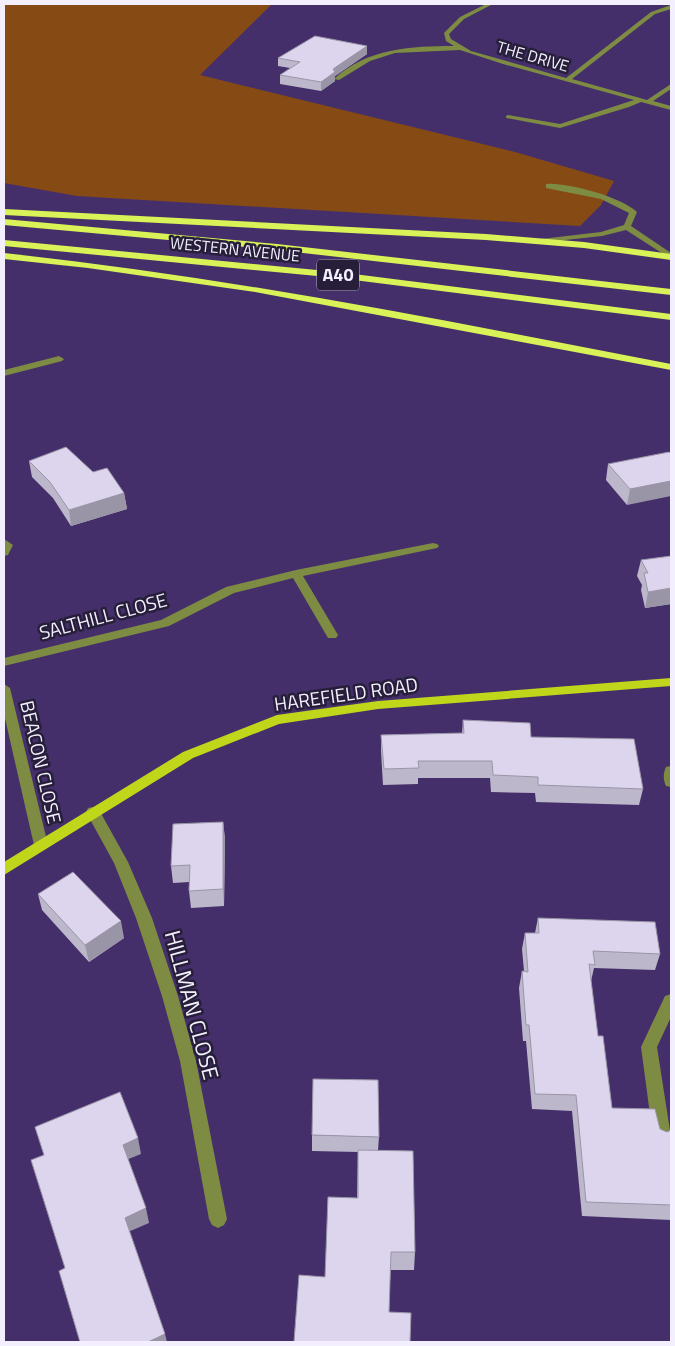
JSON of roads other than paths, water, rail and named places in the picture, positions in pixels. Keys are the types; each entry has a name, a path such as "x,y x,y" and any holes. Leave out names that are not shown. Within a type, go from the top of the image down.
{"highway":[{"path":"4,212 541,241 671,257"},
{"name":"WESTERN AVENUE","path":"4,222 296,249 671,292"},
{"name":"WESTERN AVENUE","path":"4,243 178,258 516,294 671,317"},
{"name":"A40","path":"4,256 140,271 271,292 671,367"}],"main road":[{"name":"HAREFIELD ROAD","path":"4,869 93,812 188,755 278,720 378,705 671,682"}],"street":[{"path":"459,48 448,40 446,34 462,18 490,4"},
{"path":"566,80 653,13 671,7"},
{"name":"THE DRIVE","path":"337,80 358,63 397,49 459,48 566,80 671,108"},
{"path":"648,102 671,86"},
{"path":"508,117 560,126 627,106 639,100"},
{"path":"549,186 618,202 633,212 627,227"},
{"path":"541,241 602,234 627,227 671,257"},
{"path":"4,373 59,359"},
{"path":"4,542 7,545 4,553"},
{"name":"SALTHILL CLOSE","path":"4,662 165,623 230,590 296,574 433,546"},
{"path":"296,574 332,635"},
{"name":"BEACON CLOSE","path":"4,688 41,845"},
{"path":"671,771 671,782"},
{"name":"HILLMAN CLOSE","path":"93,812 121,862 170,996 188,1060 218,1219"},
{"path":"662,1137 649,1047 671,1000"}]}
